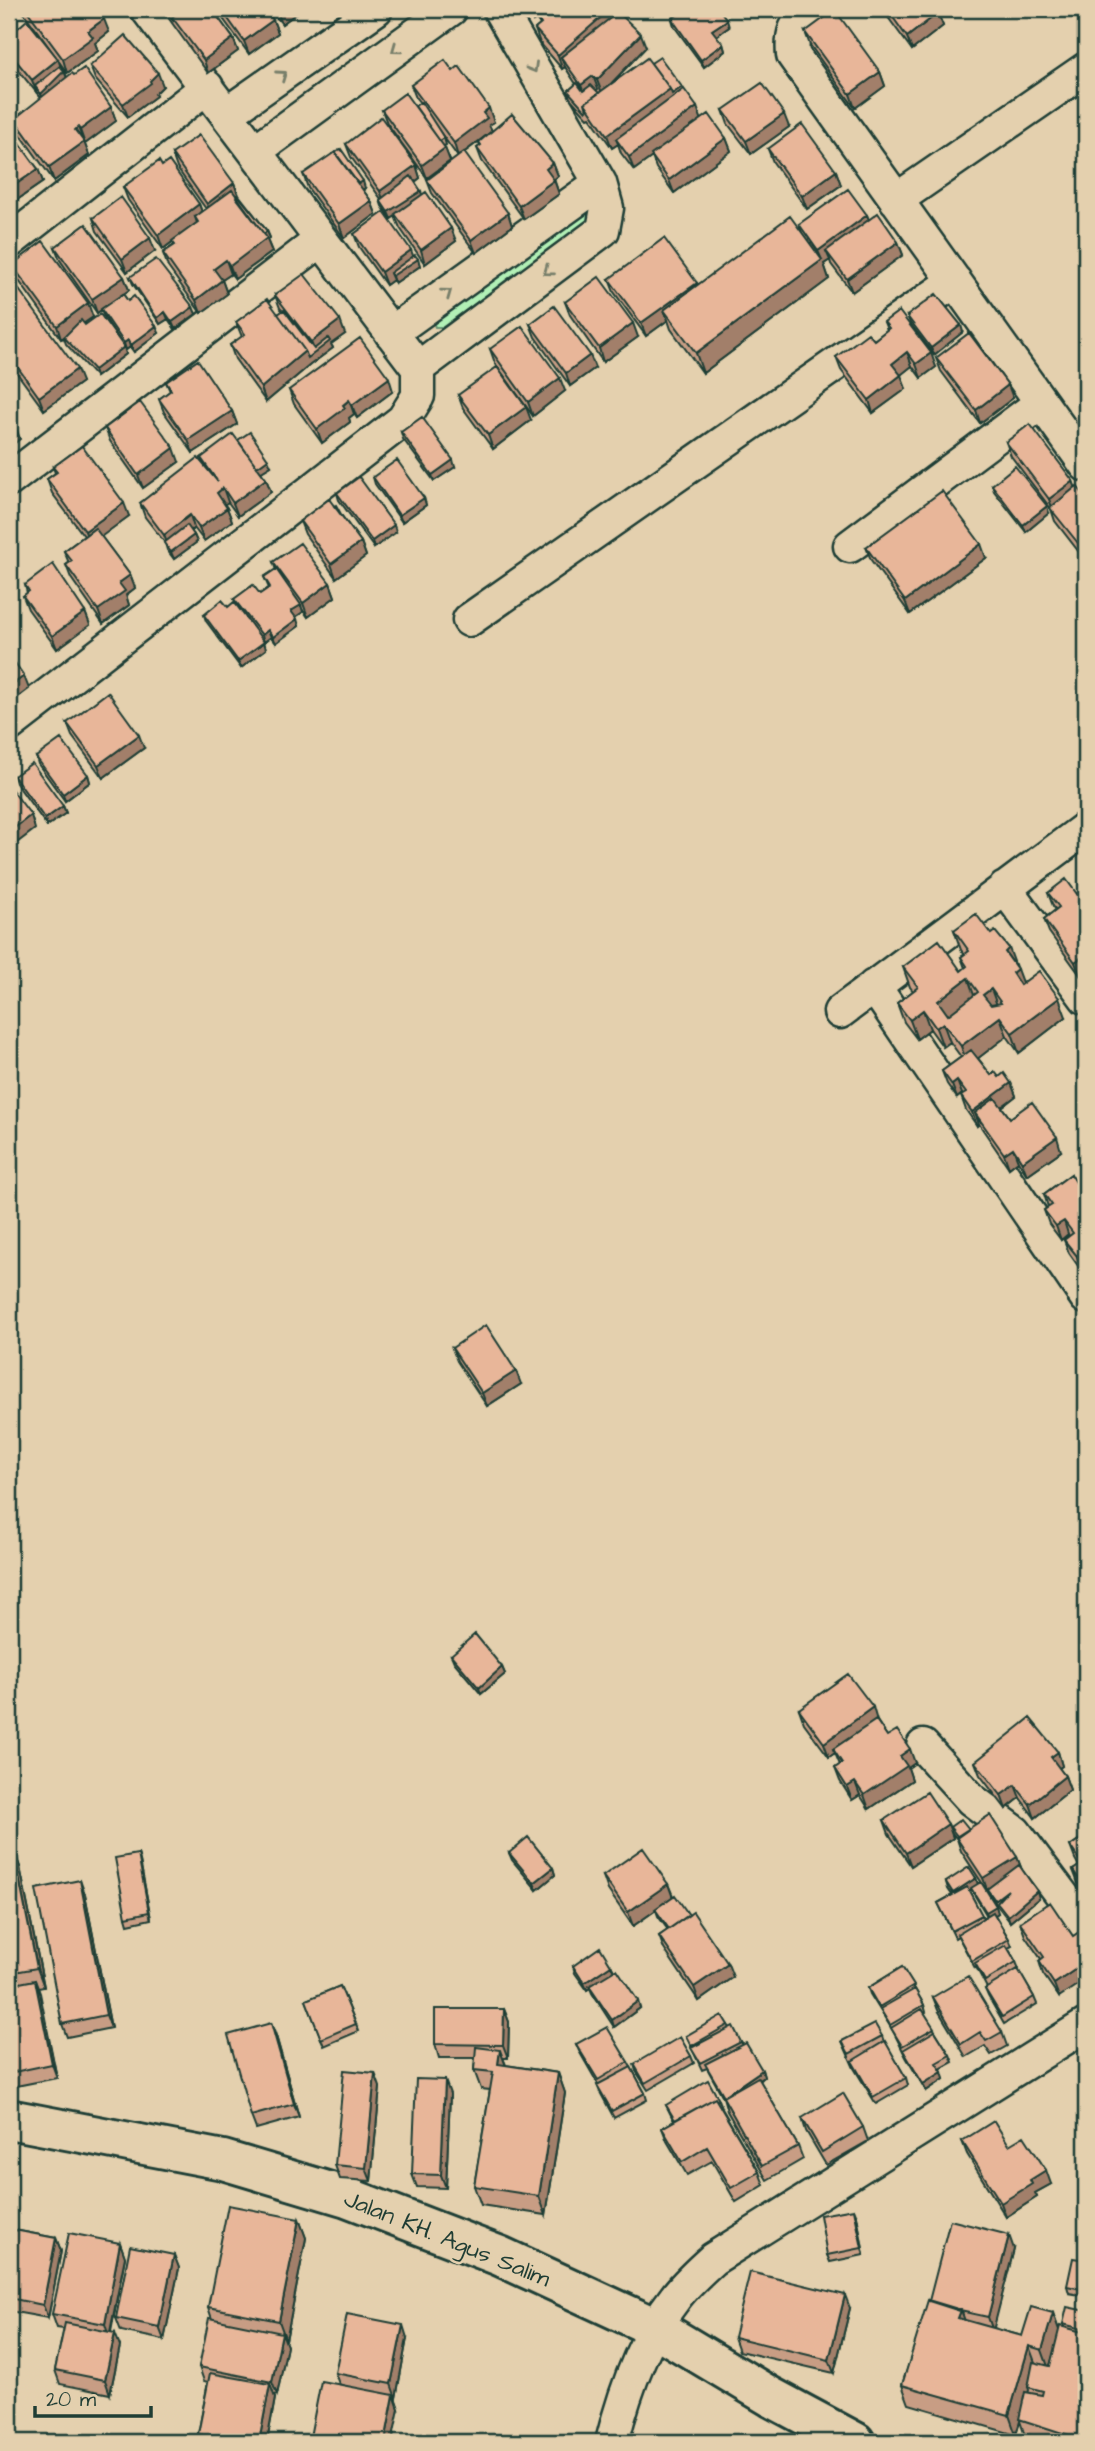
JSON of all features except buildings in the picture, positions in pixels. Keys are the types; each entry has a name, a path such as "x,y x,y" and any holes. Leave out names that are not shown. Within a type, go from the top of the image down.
{"street":[{"path":"9,725 404,420 418,396 418,368 147,9"},
{"path":"226,114 376,9"},
{"path":"255,151 452,9"},
{"path":"418,368 603,230 607,208 600,183 499,9"},
{"path":"812,9 803,16 791,35 793,55 1086,465"},
{"path":"896,200 1086,69"},
{"path":"9,242 207,88"},
{"path":"391,333 600,183"},
{"path":"9,480 321,240"},
{"path":"469,620 955,281"},
{"path":"850,546 1041,403"},
{"path":"839,1012 1086,828"},
{"path":"1005,888 1086,998"},
{"path":"874,986 1086,1297"},
{"path":"923,1746 972,1800 1015,1832 1086,1927"},
{"path":"612,2442 621,2408 656,2328 675,2297 713,2259 1086,2025"},
{"name":"Jalan KH. Agus Salim","path":"9,2119 223,2160 347,2197 500,2256 656,2328 771,2397 855,2442"}],"green space":[{"path":"587,212 593,214 592,219 443,327 435,327 433,322 436,317"}]}
